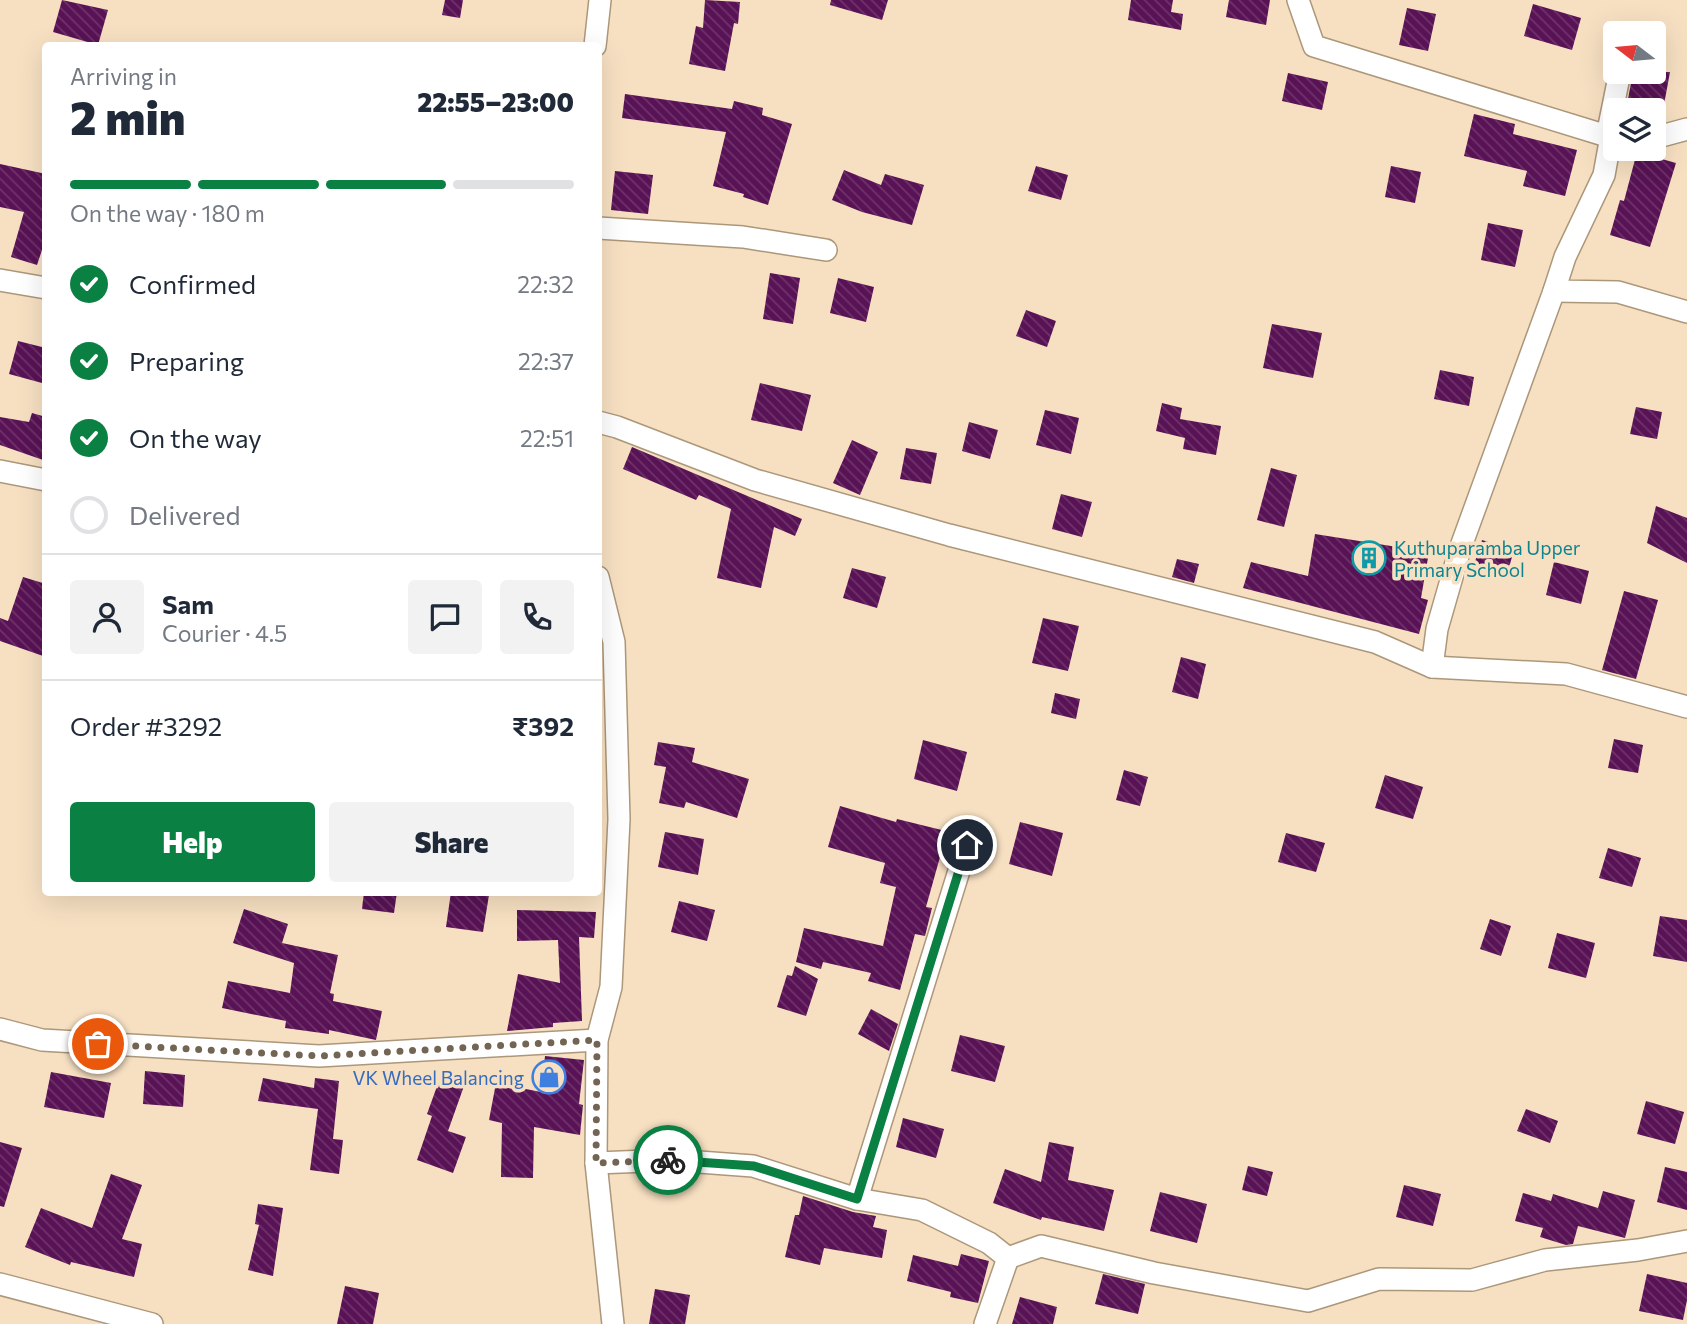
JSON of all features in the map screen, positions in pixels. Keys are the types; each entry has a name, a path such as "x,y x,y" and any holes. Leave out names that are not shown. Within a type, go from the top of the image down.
{"street":[{"path":"595,42 600,0"},
{"path":"1298,0 1314,46 1603,137"},
{"path":"1666,135 1687,129"},
{"path":"1432,667 1437,629 1460,549 1565,257 1604,175 1607,161"},
{"path":"602,228 743,237 826,250"},
{"path":"0,279 42,287"},
{"path":"1554,291 1618,292 1687,312"},
{"path":"602,423 617,426 768,484 949,536 1376,642 1432,667 1566,674 1687,707"},
{"path":"0,471 42,479"},
{"path":"602,593 614,642 619,818 611,987 597,1040 596,1163 613,1324"},
{"path":"857,1199 967,845"},
{"path":"0,1029 42,1040 319,1056 597,1040"},
{"path":"596,1163 672,1160 754,1166 857,1199 922,1210 989,1243 1008,1258"},
{"path":"1008,1258 1041,1246 1154,1273 1308,1301 1379,1279 1472,1280 1545,1259 1638,1250 1687,1241"},
{"path":"985,1324 1008,1258"},
{"path":"0,1284 152,1324"}],"building":[{"path":"62,0 108,10 99,42 88,42 53,32"},
{"path":"445,0 463,0 460,18 442,15"},
{"path":"705,0 740,2 738,24 734,23 725,71 689,64 696,26 703,28"},
{"path":"831,0 888,0 882,20 830,5"},
{"path":"1131,0 1173,0 1171,12 1183,14 1181,30 1128,20"},
{"path":"1229,0 1270,0 1266,25 1226,17"},
{"path":"1533,4 1581,18 1572,50 1524,36"},
{"path":"1407,8 1436,14 1428,51 1399,45"},
{"path":"1666,72 1670,72 1665,98 1628,98 1631,84 1666,84"},
{"path":"1288,73 1328,82 1322,110 1282,101"},
{"path":"625,94 732,109 734,101 763,108 762,115 792,124 768,205 743,197 744,194 713,186 726,132 622,118"},
{"path":"1474,114 1515,124 1513,134 1577,150 1565,196 1523,186 1527,171 1464,156"},
{"path":"1666,160 1676,163 1650,247 1610,235 1620,200 1624,201 1635,161"},
{"path":"0,164 42,173 42,250 37,265 11,257 24,212 0,207"},
{"path":"1036,166 1068,175 1061,200 1028,191"},
{"path":"1391,166 1421,172 1415,203 1385,197"},
{"path":"844,170 881,185 885,174 924,185 912,225 862,212 832,200"},
{"path":"615,171 653,175 648,214 611,210"},
{"path":"1488,223 1523,230 1515,267 1481,260"},
{"path":"770,273 800,278 793,324 763,319"},
{"path":"838,278 874,287 866,322 830,313"},
{"path":"1026,310 1056,321 1047,347 1016,336"},
{"path":"1272,324 1322,333 1313,378 1263,368"},
{"path":"18,341 42,347 42,383 9,374"},
{"path":"1440,370 1474,377 1469,406 1434,399"},
{"path":"760,383 811,395 802,431 751,420"},
{"path":"1162,403 1182,408 1180,419 1221,426 1216,455 1183,449 1185,438 1156,431"},
{"path":"1636,407 1662,412 1657,439 1630,434"},
{"path":"1045,410 1079,418 1071,454 1036,445"},
{"path":"32,413 42,416 42,460 0,445 0,417 29,422"},
{"path":"969,422 998,430 990,459 962,451"},
{"path":"852,440 878,452 860,495 833,483"},
{"path":"632,447 802,519 795,536 774,527 761,588 717,578 731,509 699,495 696,500 623,469"},
{"path":"906,448 937,453 931,484 900,479"},
{"path":"1271,468 1297,475 1284,527 1257,520"},
{"path":"1061,494 1092,502 1082,537 1052,529"},
{"path":"1656,506 1687,518 1687,563 1647,543"},
{"path":"1315,534 1429,552 1421,598 1428,600 1419,634 1243,588 1251,562 1308,576"},
{"path":"1482,540 1514,550 1506,578 1473,568"},
{"path":"1177,559 1199,564 1194,583 1172,577"},
{"path":"1554,562 1589,571 1581,604 1546,595"},
{"path":"852,568 886,577 877,608 843,598"},
{"path":"23,577 42,583 42,656 0,641 0,618 8,621"},
{"path":"1624,591 1658,600 1636,679 1602,670"},
{"path":"1043,618 1079,626 1068,671 1032,663"},
{"path":"1181,657 1206,664 1198,699 1172,692"},
{"path":"1055,693 1080,699 1076,719 1051,713"},
{"path":"1614,739 1643,745 1638,773 1608,768"},
{"path":"923,740 967,752 957,791 914,779"},
{"path":"658,742 695,748 692,762 749,779 737,818 686,802 684,808 659,803 666,767 654,765"},
{"path":"1124,770 1148,777 1140,806 1116,800"},
{"path":"1385,775 1423,787 1413,819 1375,808"},
{"path":"840,806 896,822 897,819 958,834 949,860 940,857 926,907 932,908 925,936 915,934 900,990 868,981 871,973 823,962 821,969 796,962 804,928 883,946 896,887 880,883 885,863 828,847"},
{"path":"1020,822 1063,833 1052,876 1009,864"},
{"path":"665,832 704,839 698,875 658,867"},
{"path":"1286,833 1325,843 1316,872 1278,862"},
{"path":"1608,848 1641,858 1632,887 1599,878"},
{"path":"364,896 396,896 394,913 362,909"},
{"path":"450,896 489,896 483,932 446,927"},
{"path":"679,901 715,910 707,941 671,932"},
{"path":"244,909 288,924 282,943 338,955 330,993 334,994 333,1001 382,1011 376,1040 329,1030 329,1034 285,1028 286,1021 222,1008 228,981 290,993 294,963 233,943"},
{"path":"517,910 596,912 594,938 579,937 582,1021 553,1023 553,1027 507,1031 518,974 560,983 558,940 517,941"},
{"path":"1660,916 1687,920 1687,962 1653,956"},
{"path":"1490,919 1511,926 1501,956 1480,949"},
{"path":"1557,933 1595,943 1586,978 1548,968"},
{"path":"795,966 818,979 806,1016 777,1007 787,975 792,976"},
{"path":"871,1009 898,1024 889,1051 858,1034"},
{"path":"960,1035 1005,1046 995,1082 951,1071"},
{"path":"545,1056 584,1060 579,1104 583,1105 580,1135 534,1127 533,1178 501,1177 502,1123 489,1120 496,1083 541,1092"},
{"path":"145,1071 185,1075 183,1107 143,1104"},
{"path":"51,1072 111,1083 104,1118 44,1107"},
{"path":"263,1078 314,1088 315,1078 339,1081 333,1139 343,1140 339,1174 310,1170 318,1109 258,1101"},
{"path":"440,1078 464,1086 448,1131 466,1137 453,1173 417,1160 432,1116 427,1114"},
{"path":"1646,1101 1684,1112 1675,1144 1637,1134"},
{"path":"1526,1109 1558,1121 1550,1143 1517,1131"},
{"path":"903,1118 944,1129 936,1158 896,1147"},
{"path":"0,1142 22,1148 4,1207 0,1206"},
{"path":"1049,1142 1074,1147 1068,1180 1114,1190 1104,1231 1042,1217 1041,1220 993,1203 1005,1169 1041,1182"},
{"path":"1248,1166 1273,1172 1267,1196 1242,1190"},
{"path":"1665,1167 1687,1172 1687,1210 1657,1202"},
{"path":"111,1174 142,1185 122,1239 142,1244 134,1277 71,1262 70,1265 25,1247 41,1208 92,1228"},
{"path":"1404,1185 1441,1194 1433,1226 1396,1217"},
{"path":"1603,1191 1635,1200 1625,1238 1578,1226 1573,1244 1566,1245 1540,1237 1543,1228 1515,1221 1523,1193 1551,1201 1553,1194 1598,1208"},
{"path":"1160,1192 1207,1204 1197,1243 1150,1231"},
{"path":"803,1196 853,1212 876,1216 873,1227 887,1230 882,1258 824,1248 820,1265 785,1257 795,1215 799,1215"},
{"path":"258,1204 283,1208 273,1276 248,1270 259,1225 255,1224"},
{"path":"961,1254 989,1261 978,1303 950,1297 951,1292 907,1281 913,1255 958,1266"},
{"path":"1103,1274 1145,1284 1138,1314 1095,1304"},
{"path":"1647,1274 1687,1283 1683,1320 1639,1311"},
{"path":"345,1286 379,1293 373,1324 337,1324"},
{"path":"655,1289 690,1295 685,1324 649,1324"},
{"path":"1020,1297 1057,1307 1053,1324 1012,1324"}],"way so far":[{"path":"98,1044 319,1056 597,1040 596,1163 668,1160"}],"place":[{"name":"Kuthuparamba Upper Primary School","path":"1369,558"},
{"name":"VK Wheel Balancing","path":"549,1077"}],"route":[{"path":"668,1160 754,1166 857,1199 967,845"}]}
